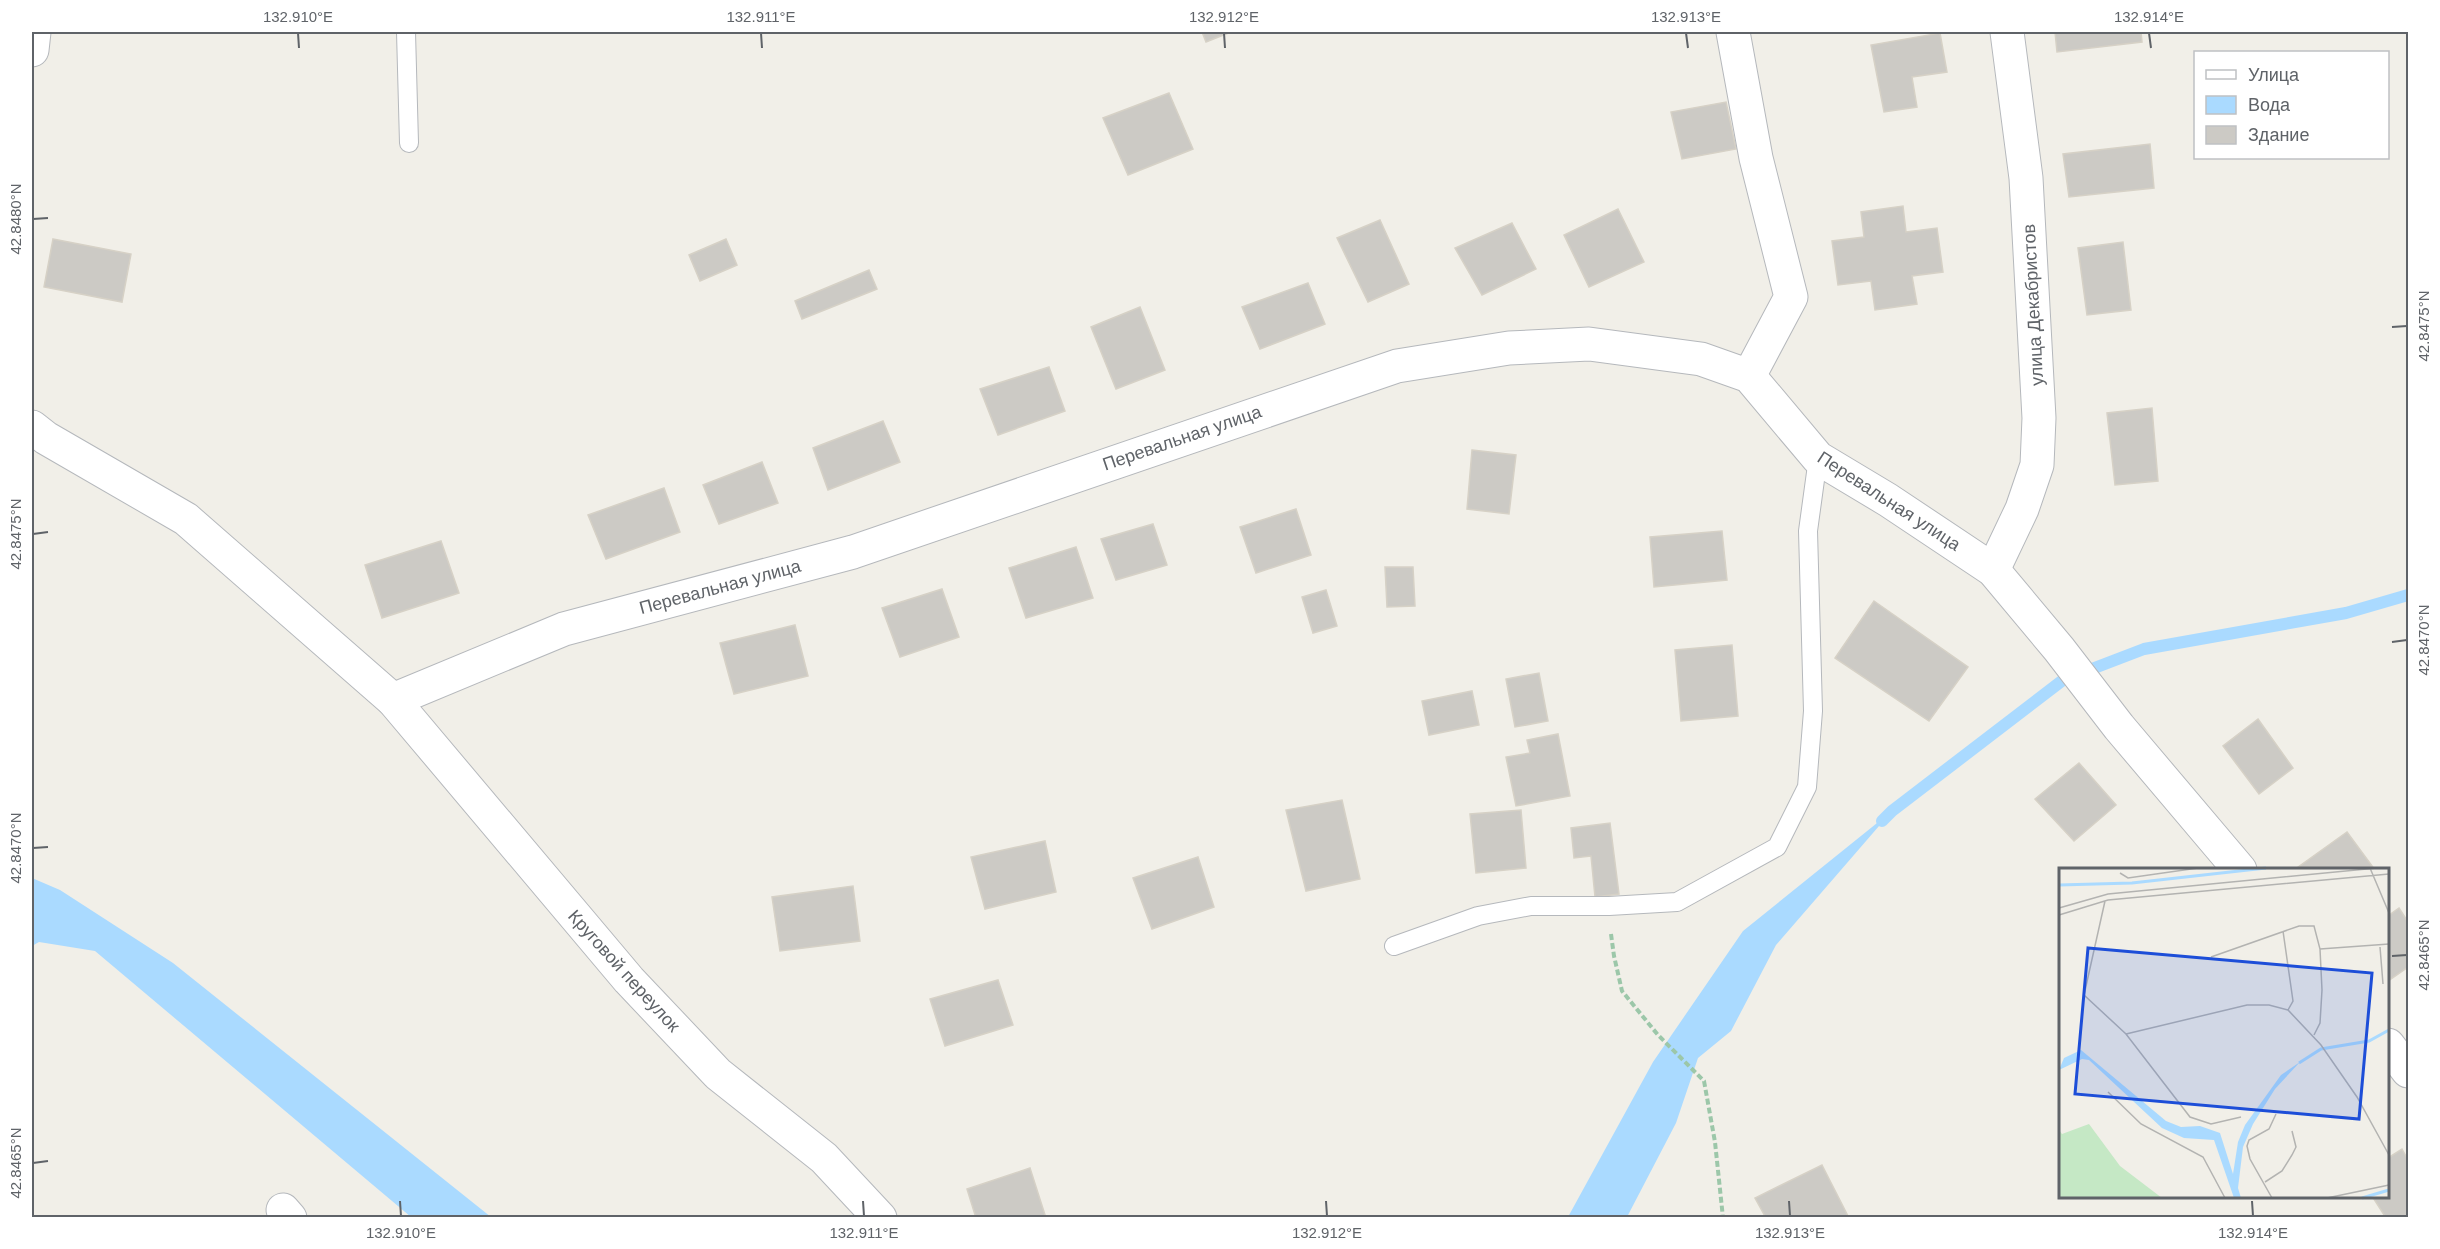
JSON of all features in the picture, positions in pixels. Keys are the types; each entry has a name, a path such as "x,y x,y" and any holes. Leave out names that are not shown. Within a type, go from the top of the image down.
{"street":[{"path":"32,50 34,32"},
{"path":"1733,32 1756,158 1791,297 1749,376"},
{"name":"улица Декабристов","path":"1993,570 2022,508 2037,465 2039,418 2026,178 2007,32"},
{"name":"Перевальная улица","path":"393,700 564,629 853,552 1397,366 1509,348 1589,344 1701,359 1749,376 1818,459 1888,500 1993,570 2059,649 2119,727 2238,868"},
{"path":"32,426 46,438 186,519 393,700"},
{"name":"Круговой переулок","path":"393,700 629,980 718,1074 825,1158 880,1218"},
{"path":"2389,1046 2409,1071"}],"lane":[{"path":"406,32 409,143"},
{"path":"1394,946 1478,916 1531,906 1609,906 1677,902 1777,847 1807,787 1813,711 1808,531 1818,459"}],"path":[{"path":"1609,906 1614,956 1622,991 1658,1035 1704,1081 1723,1218"}],"water":[{"path":"1892,811 1776,945 1731,1031 1698,1058 1676,1123 1627,1217 1568,1217 1653,1062 1743,931"},
{"path":"32,878 60,890 173,963 491,1217 411,1217 95,951 39,942 32,946"}],"building":[{"path":"1202,32 1231,32 1206,42"},
{"path":"2055,32 2141,32 2142,42 2057,52"},
{"path":"1940,33 1947,72 1912,77 1917,107 1884,112 1871,45"},
{"path":"1169,93 1193,149 1128,175 1103,118"},
{"path":"1726,102 1736,149 1682,159 1671,112"},
{"path":"2150,144 2154,188 2069,197 2063,154"},
{"path":"1903,206 1906,232 1937,228 1943,272 1912,276 1917,304 1875,310 1871,281 1838,285 1832,241 1864,237 1861,212"},
{"path":"1618,209 1644,262 1589,287 1564,235"},
{"path":"1380,220 1409,284 1368,302 1337,238"},
{"path":"1512,223 1536,269 1482,295 1455,248"},
{"path":"53,239 131,254 122,302 44,287"},
{"path":"726,239 737,265 700,281 689,255"},
{"path":"2123,242 2131,310 2087,315 2078,248"},
{"path":"869,270 877,289 802,319 795,301"},
{"path":"1308,283 1325,324 1260,349 1242,307"},
{"path":"1140,307 1165,370 1116,389 1091,327"},
{"path":"1049,367 1065,411 998,435 980,389"},
{"path":"2152,408 2158,481 2115,485 2107,413"},
{"path":"883,421 900,462 828,490 813,448"},
{"path":"1472,450 1516,455 1509,514 1467,509"},
{"path":"762,462 778,503 719,524 703,485"},
{"path":"664,488 680,532 606,559 588,515"},
{"path":"1296,509 1311,555 1256,573 1240,527"},
{"path":"1153,524 1167,565 1116,580 1101,539"},
{"path":"1722,531 1727,580 1654,587 1650,537"},
{"path":"441,541 459,593 382,618 365,565"},
{"path":"1076,547 1093,598 1026,618 1009,568"},
{"path":"1385,567 1413,567 1415,606 1387,607"},
{"path":"942,589 959,637 900,657 882,608"},
{"path":"1326,590 1337,626 1313,633 1302,597"},
{"path":"1874,601 1968,667 1929,721 1835,658"},
{"path":"795,625 808,676 734,694 720,643"},
{"path":"1732,645 1738,716 1681,721 1675,650"},
{"path":"1539,673 1548,721 1515,727 1506,679"},
{"path":"1472,691 1479,725 1429,735 1422,701"},
{"path":"2258,719 2293,768 2259,794 2223,746"},
{"path":"1558,734 1570,796 1516,806 1506,757 1530,753 1527,740"},
{"path":"2079,763 2116,805 2074,841 2035,799"},
{"path":"1342,800 1360,879 1306,891 1286,810"},
{"path":"1521,810 1526,868 1476,873 1470,814"},
{"path":"1610,823 1619,894 1595,897 1591,856 1574,858 1571,828"},
{"path":"2347,832 2374,868 2297,868"},
{"path":"1045,841 1056,892 985,909 971,857"},
{"path":"1198,857 1214,907 1152,929 1133,878"},
{"path":"853,886 860,941 780,951 772,897"},
{"path":"2399,908 2408,922 2408,967 2389,980 2389,915"},
{"path":"998,980 1013,1025 945,1046 930,999"},
{"path":"2402,1149 2408,1160 2408,1218 2386,1218 2373,1198 2389,1198 2389,1157"},
{"path":"1822,1165 1849,1218 1766,1218 1755,1198"},
{"path":"1030,1168 1046,1218 976,1218 967,1189"}],"waterway":[{"path":"1882,821 2063,680 2144,649 2346,613 2408,595"}]}
